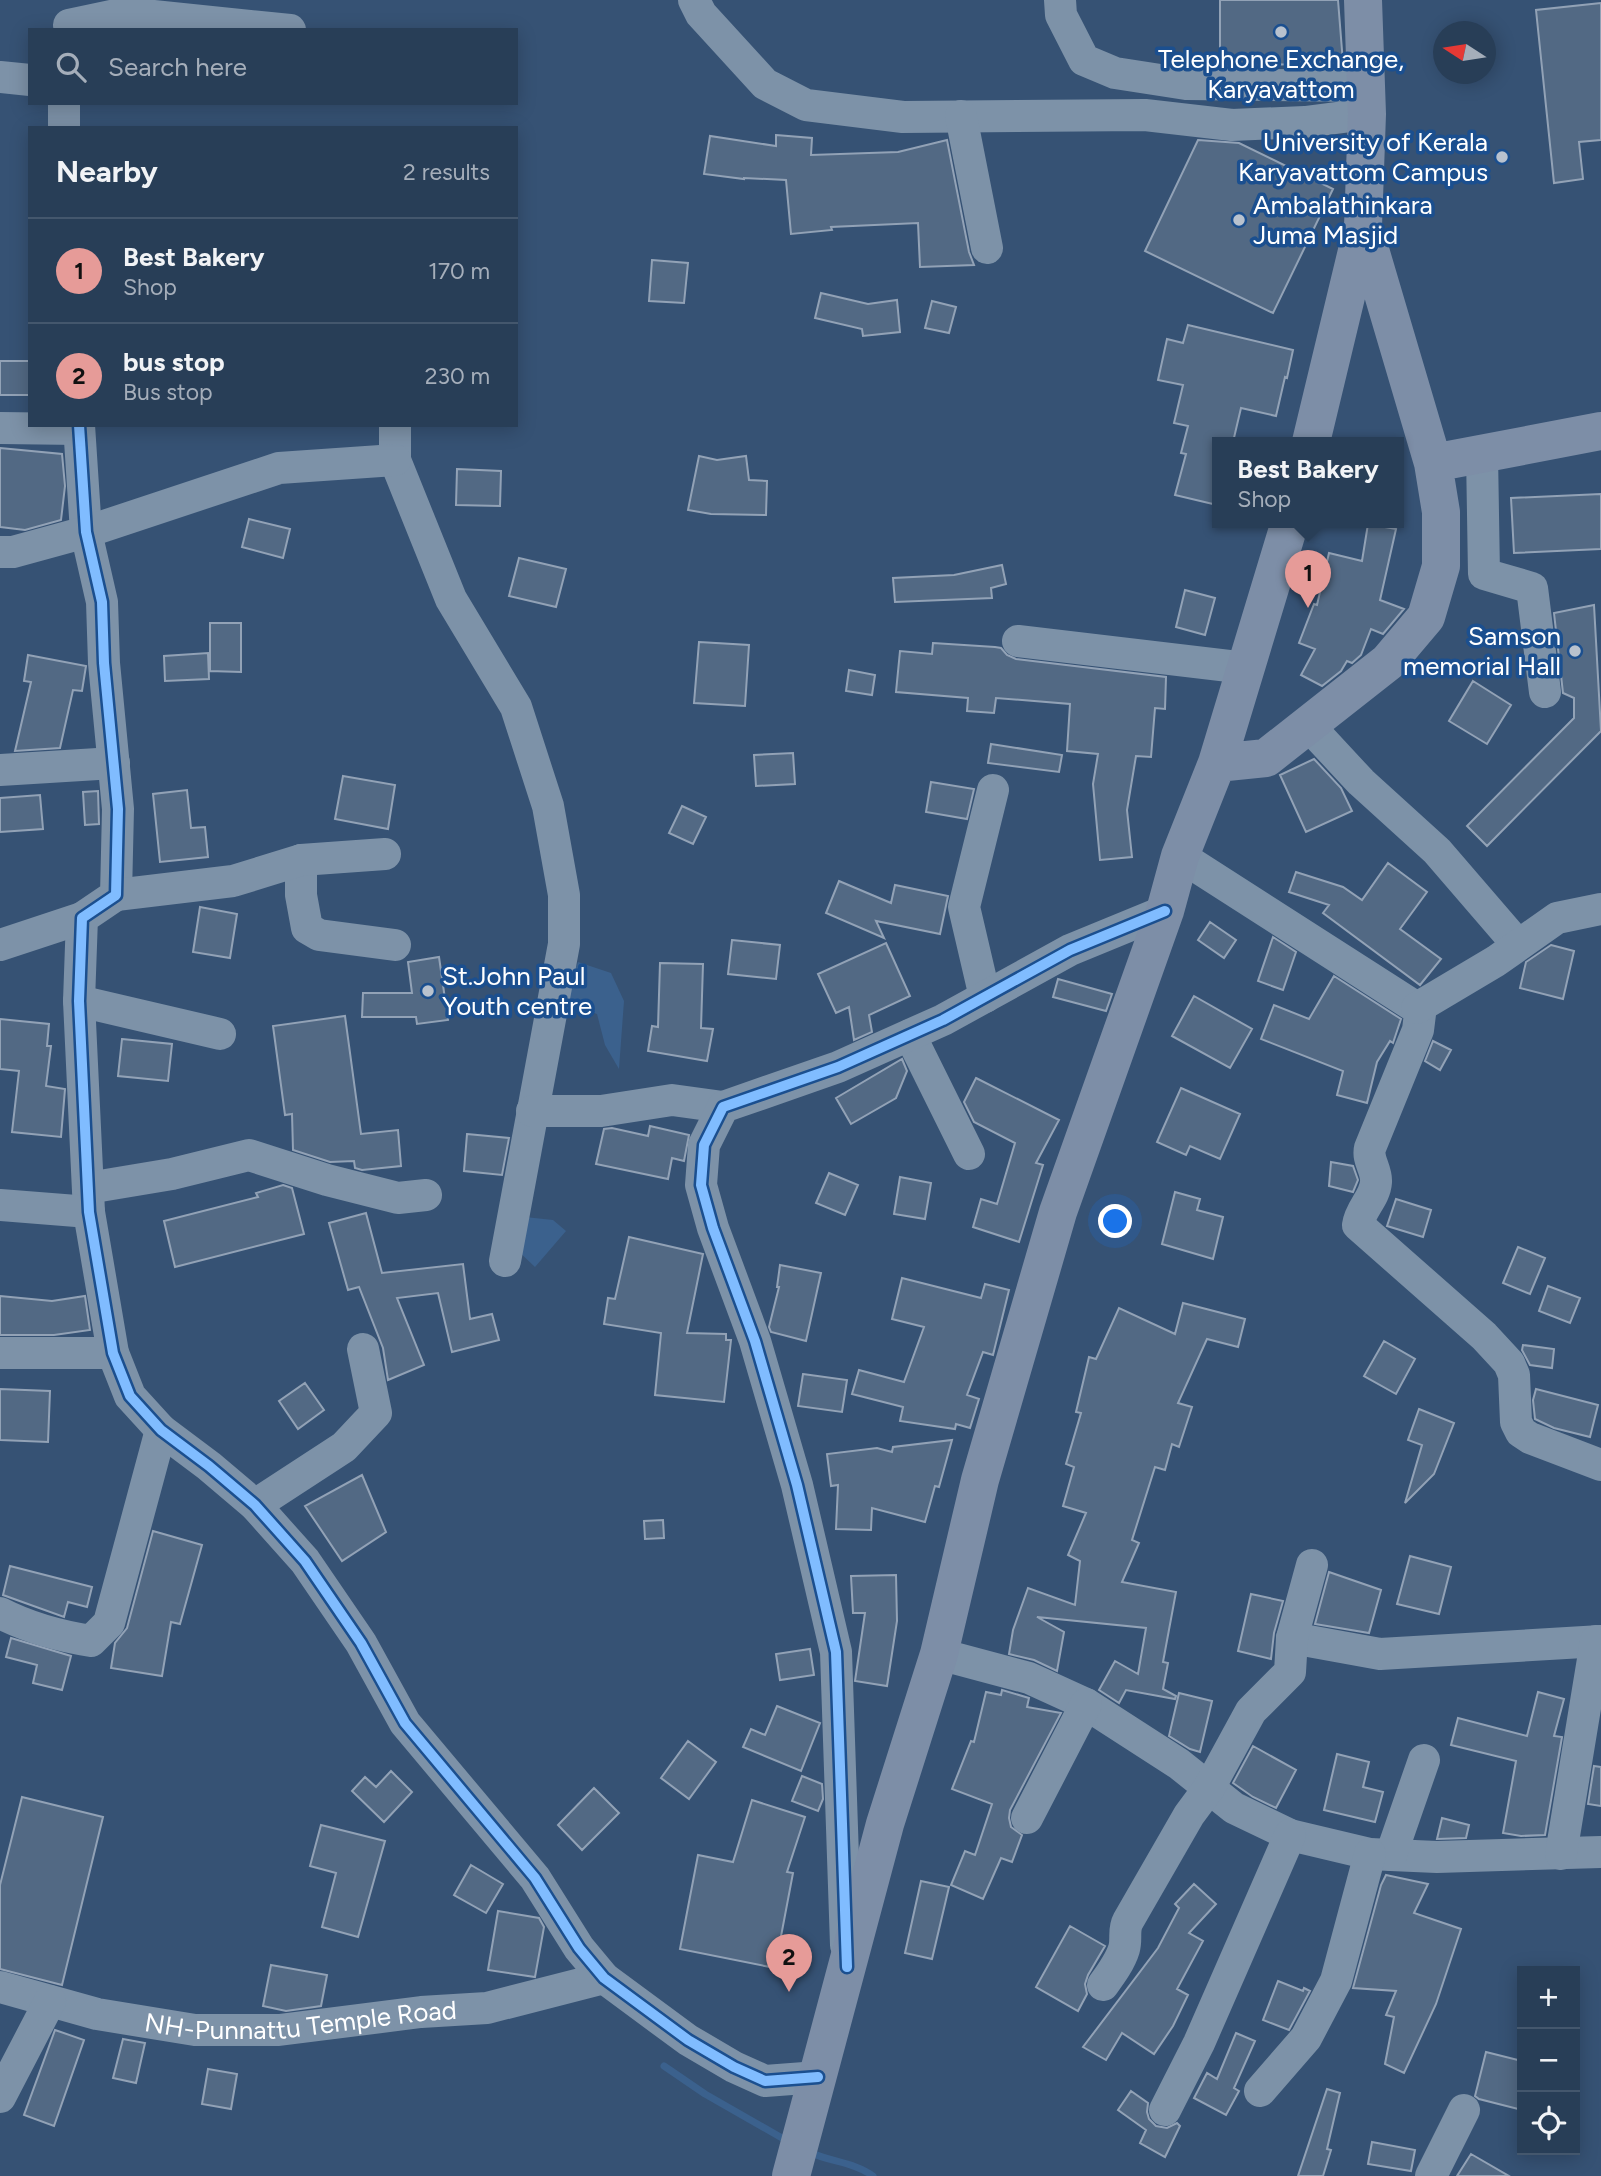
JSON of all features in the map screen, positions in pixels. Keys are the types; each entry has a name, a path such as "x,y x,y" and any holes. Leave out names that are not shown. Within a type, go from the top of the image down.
{"main road":[{"path":"1312,437 1363,226 1366,100 1363,0"},
{"path":"1217,763 1266,758 1388,662 1426,618 1441,566 1441,512 1433,463 1363,226"},
{"path":"1433,463 1601,431"},
{"path":"796,2157 885,1824 939,1654 980,1480 1058,1212 1165,911 1180,856 1217,763 1288,528"}],"street":[{"path":"694,0 701,14 765,84 806,105 903,117 1145,115 1232,125 1305,122 1366,100"},
{"path":"1060,0 1061,15 1084,60 1115,73 1186,84 1366,100"},
{"path":"69,18 125,13 271,28"},
{"path":"0,78 28,80"},
{"path":"64,105 64,126"},
{"path":"961,116 986,248"},
{"path":"0,428 79,427 86,533 103,601 104,663 118,809 116,895"},
{"path":"395,427 395,460 451,599 516,707 548,806 564,895 564,944 505,1261"},
{"path":"1482,454 1484,574 1532,588 1545,692"},
{"path":"0,552 13,552 86,533 279,468 395,460"},
{"path":"1018,640 1246,668"},
{"path":"1308,725 1361,782 1437,851 1518,945"},
{"path":"0,770 114,763"},
{"path":"985,997 964,907 993,790"},
{"path":"0,945 82,918 116,895 233,881 301,860 385,854"},
{"path":"1180,856 1417,1008 1420,1014 1418,1030 1370,1148 1376,1182 1374,1192 1359,1216 1358,1225 1484,1336 1508,1363 1514,1375 1516,1422 1521,1432 1530,1438 1601,1465"},
{"path":"301,860 301,895 307,928 319,936 395,945"},
{"path":"1417,1008 1557,918 1601,909"},
{"path":"532,1111 601,1111 672,1100 723,1107 838,1067 943,1020 1070,950 1165,911"},
{"path":"82,918 79,1001 89,1200 113,1353 130,1396 162,1430 255,1505 305,1561 361,1643 405,1723 535,1878 579,1948 604,1978 688,2040 745,2072 765,2081 818,2077"},
{"path":"79,1001 220,1034"},
{"path":"910,1035 969,1154"},
{"path":"723,1107 704,1145 701,1185 713,1228 755,1341 794,1472 836,1652 847,1967"},
{"path":"0,1205 89,1200 172,1174 249,1155 327,1180 398,1198 426,1195"},
{"path":"255,1505 344,1447 376,1413 363,1349"},
{"path":"0,1353 113,1353"},
{"path":"0,1613 23,1625 91,1642 109,1623 162,1430"},
{"path":"1103,1985 1121,1957 1128,1920 1189,1815 1209,1788 1251,1711 1290,1672 1292,1637 1312,1565"},
{"path":"1292,1637 1380,1654 1599,1641 1561,1854"},
{"path":"939,1654 1029,1678 1086,1704 1179,1764 1234,1808 1290,1835 1381,1854 1437,1857 1601,1852"},
{"path":"1027,1818 1086,1704"},
{"path":"1260,2091 1306,2038 1336,1981 1381,1854 1424,1760"},
{"path":"1165,2110 1199,2043 1290,1835"},
{"name":"NH-Punnattu Temple Road","path":"0,1987 97,2014 195,2030 279,2030 421,2012 486,2008 604,1978"},
{"path":"0,2097 50,2001"},
{"path":"1431,2176 1464,2110"}],"water":[{"path":"578,962 611,973 624,1001 619,1069 605,1045 597,1014 562,1002"},
{"path":"525,1217 553,1220 566,1231 535,1267 515,1248"}],"building":[{"name":"Telephone Exchange, Karyavattom","path":"1220,0 1338,0 1343,63 1220,66"},
{"path":"1601,3 1601,140 1579,142 1583,179 1554,183 1536,10"},
{"path":"776,135 812,138 811,155 898,152 947,140 969,252 974,265 920,267 918,223 831,227 832,230 791,234 786,180 704,174 710,136 776,146"},
{"name":"Ambalathinkara Juma Masjid","path":"1198,140 1239,143 1333,189 1273,313 1145,251"},
{"path":"652,260 688,263 684,303 649,301"},
{"path":"821,293 868,304 897,300 900,332 863,336 862,329 815,318"},
{"path":"932,301 956,307 949,333 925,328"},
{"path":"1188,325 1293,350 1276,416 1241,408 1234,437 1212,437 1212,504 1175,495 1186,454 1181,453 1188,426 1174,423 1183,385 1158,380 1167,339 1183,343"},
{"path":"0,361 28,361 28,395 0,395"},
{"path":"0,448 62,454 65,486 61,520 25,530 0,527"},
{"path":"699,456 717,460 746,456 749,480 767,481 766,515 711,514 688,510"},
{"path":"457,469 501,471 500,506 456,505"},
{"path":"1601,494 1601,549 1514,553 1511,498"},
{"path":"249,519 290,529 283,558 242,547"},
{"path":"1367,528 1396,529 1380,600 1404,609 1383,634 1371,629 1361,655 1352,663 1347,661 1341,671 1322,686 1301,675 1315,649 1299,643 1314,604 1317,605 1329,553 1362,561"},
{"path":"519,558 566,569 556,607 509,596"},
{"path":"1002,565 1006,584 991,588 992,598 895,602 893,578 954,575"},
{"path":"1185,590 1215,598 1205,635 1176,627"},
{"path":"1594,605 1601,731 1487,846 1467,826 1574,718 1574,698 1563,693 1554,613"},
{"path":"210,623 241,623 241,672 210,671"},
{"path":"699,642 749,645 745,706 694,703"},
{"path":"933,643 995,647 1001,648 1016,659 1166,677 1165,709 1155,708 1151,757 1136,756 1127,810 1132,857 1100,860 1093,784 1098,754 1067,751 1070,704 996,698 994,713 967,711 968,698 896,692 900,651 932,654"},
{"path":"208,653 209,679 165,681 164,656"},
{"path":"28,655 86,666 82,691 73,690 60,748 15,751 31,682 24,681"},
{"path":"849,670 875,675 872,695 846,691"},
{"path":"1473,681 1511,705 1487,744 1449,721"},
{"path":"991,744 1062,755 1059,772 988,763"},
{"path":"793,753 795,784 756,786 754,755"},
{"path":"1314,759 1341,788 1352,811 1306,832 1280,775"},
{"path":"343,776 395,785 388,829 335,819"},
{"path":"931,782 974,789 967,819 926,812"},
{"path":"187,790 191,828 205,827 208,857 160,862 153,794"},
{"path":"98,791 99,824 85,825 83,792"},
{"path":"40,795 43,829 0,832 0,798"},
{"path":"682,806 706,817 693,844 669,833"},
{"path":"1388,863 1427,892 1400,929 1441,959 1420,985 1323,913 1329,905 1289,892 1296,872 1343,887 1362,900"},
{"path":"839,881 891,903 895,885 948,896 940,934 876,921 884,938 826,913"},
{"path":"200,907 237,914 230,958 193,952"},
{"path":"1210,922 1236,940 1224,958 1198,940"},
{"path":"1273,937 1296,952 1283,990 1258,981"},
{"path":"732,940 780,945 776,979 728,974"},
{"path":"886,943 910,996 869,1015 872,1032 854,1040 849,1007 836,1013 818,974"},
{"path":"1551,945 1574,951 1563,999 1520,988 1526,962"},
{"name":"St.John Paul Youth centre","path":"439,957 448,1020 417,1024 416,1017 362,1017 363,993 412,993 408,962"},
{"path":"660,963 703,964 701,1028 713,1029 707,1061 648,1051 652,1026 658,1027"},
{"path":"1334,976 1401,1019 1393,1043 1390,1041 1377,1062 1367,1103 1337,1095 1343,1071 1261,1039 1274,1005 1309,1019"},
{"path":"1058,979 1112,994 1106,1011 1053,997"},
{"path":"1194,996 1252,1029 1230,1068 1172,1036"},
{"path":"345,1016 361,1134 398,1130 401,1166 362,1170 355,1168 354,1161 330,1162 293,1150 292,1114 285,1115 273,1026"},
{"path":"0,1019 49,1024 47,1046 51,1046 46,1086 65,1089 61,1137 12,1132 19,1071 0,1069"},
{"path":"122,1039 172,1044 168,1081 118,1076"},
{"path":"1433,1041 1451,1050 1440,1070 1425,1061"},
{"path":"902,1059 907,1071 896,1098 851,1124 836,1098"},
{"path":"976,1078 1059,1120 1036,1163 1043,1165 1019,1242 973,1227 981,1199 997,1204 1015,1143 974,1122 964,1102"},
{"path":"1181,1088 1240,1114 1220,1159 1190,1146 1186,1155 1157,1142"},
{"path":"650,1126 689,1135 684,1161 672,1158 668,1179 596,1164 604,1129 612,1128 648,1136"},
{"path":"467,1134 509,1138 502,1175 464,1171"},
{"path":"1331,1162 1353,1166 1358,1180 1353,1192 1329,1186"},
{"path":"829,1173 858,1185 845,1215 816,1203"},
{"path":"900,1177 931,1183 925,1219 894,1214"},
{"path":"283,1185 292,1188 304,1234 175,1267 164,1221 258,1197 256,1193"},
{"path":"1175,1192 1200,1199 1197,1210 1223,1217 1213,1259 1162,1244"},
{"path":"1396,1199 1431,1210 1423,1237 1387,1226"},
{"path":"366,1213 382,1273 463,1264 470,1319 492,1314 499,1340 452,1352 438,1293 397,1298 424,1365 388,1380 383,1348 359,1287 348,1290 329,1223"},
{"path":"629,1237 703,1254 687,1333 726,1334 726,1340 731,1340 724,1402 655,1395 661,1333 604,1324 608,1298 615,1299"},
{"path":"1518,1247 1545,1258 1530,1294 1503,1283"},
{"path":"780,1265 821,1273 806,1341 771,1332 769,1327 779,1287"},
{"path":"902,1278 981,1298 985,1284 1009,1290 993,1355 983,1352 967,1395 979,1399 970,1428 956,1424 955,1429 900,1421 903,1407 852,1394 859,1370 904,1382 924,1327 892,1319"},
{"path":"1548,1286 1580,1298 1570,1323 1539,1311"},
{"path":"0,1296 52,1301 85,1296 90,1330 54,1335 0,1335"},
{"path":"1183,1303 1245,1319 1238,1347 1207,1339 1178,1403 1192,1407 1179,1447 1172,1444 1165,1470 1155,1467 1132,1540 1139,1543 1122,1582 1176,1592 1163,1662 1168,1663 1163,1689 1176,1696 1175,1699 1126,1690 1119,1703 1099,1690 1115,1661 1138,1674 1146,1628 1037,1617 1064,1632 1057,1671 1034,1660 1009,1654 1013,1630 1028,1588 1075,1605 1080,1561 1068,1555 1086,1513 1063,1506 1074,1467 1066,1464 1081,1413 1076,1412 1089,1357 1096,1359 1119,1308 1175,1334"},
{"path":"1384,1341 1415,1359 1396,1394 1364,1376"},
{"path":"1523,1345 1554,1349 1552,1368 1530,1365 1522,1350"},
{"path":"803,1374 847,1380 842,1412 798,1406"},
{"path":"305,1383 324,1410 298,1429 279,1401"},
{"path":"0,1389 50,1391 48,1442 0,1440"},
{"path":"1536,1389 1598,1405 1590,1437 1554,1428 1535,1419 1533,1400"},
{"path":"1419,1409 1454,1423 1434,1474 1405,1503 1422,1445 1408,1440"},
{"path":"952,1440 939,1487 935,1486 925,1522 872,1508 871,1530 836,1529 838,1485 831,1486 827,1454 877,1448 892,1452 893,1447"},
{"path":"362,1475 386,1532 342,1561 305,1506"},
{"path":"663,1520 664,1538 645,1539 644,1521"},
{"path":"153,1531 202,1545 180,1624 171,1622 162,1676 111,1668 115,1643 127,1628"},
{"path":"1410,1556 1451,1567 1439,1614 1397,1604"},
{"path":"10,1566 92,1587 87,1607 68,1602 64,1617 3,1595"},
{"path":"1329,1572 1381,1590 1369,1633 1315,1624"},
{"path":"896,1575 897,1621 887,1686 855,1681 865,1613 853,1613 851,1576"},
{"path":"1251,1594 1283,1601 1274,1633 1271,1659 1238,1651"},
{"path":"11,1638 71,1656 62,1690 33,1683 37,1665 6,1657"},
{"path":"810,1649 814,1675 780,1680 776,1654"},
{"path":"1002,1690 1029,1698 1027,1707 1061,1713 1010,1810 1011,1827 1022,1835 1012,1862 1001,1858 983,1899 951,1885 965,1851 975,1855 992,1804 952,1789 971,1741 974,1742 986,1692 1001,1695"},
{"path":"1538,1692 1564,1699 1554,1736 1562,1737 1545,1835 1521,1836 1503,1833 1516,1761 1451,1745 1458,1718 1527,1736"},
{"path":"1179,1693 1212,1701 1200,1752 1169,1736"},
{"path":"777,1706 820,1723 801,1771 743,1747 751,1729 765,1735"},
{"path":"688,1741 716,1762 689,1799 661,1778"},
{"path":"1253,1746 1296,1770 1276,1808 1233,1783"},
{"path":"1337,1754 1369,1762 1363,1787 1383,1792 1375,1822 1324,1810"},
{"path":"1594,1766 1601,1767 1601,1806 1588,1804"},
{"path":"391,1771 412,1792 384,1822 352,1791 365,1777 376,1787"},
{"path":"802,1776 822,1784 823,1799 818,1811 792,1801"},
{"path":"594,1788 619,1813 582,1850 558,1825"},
{"path":"22,1797 103,1817 62,1985 0,1969 0,1885"},
{"path":"752,1800 805,1817 787,1872 793,1873 775,1968 680,1949 698,1855 733,1862"},
{"path":"1442,1818 1469,1825 1466,1838 1437,1839"},
{"path":"321,1825 385,1841 358,1937 322,1927 336,1873 310,1866"},
{"path":"471,1865 503,1884 486,1913 454,1895"},
{"path":"1386,1875 1428,1884 1414,1913 1461,1929 1436,2004 1404,2073 1385,2064 1394,2017 1386,2015 1396,1991 1353,1988"},
{"path":"921,1881 949,1887 932,1959 905,1953"},
{"path":"1194,1884 1216,1904 1189,1933 1203,1941 1177,1989 1188,1995 1173,2026 1154,2054 1122,2033 1106,2060 1083,2047 1158,1948 1179,1908 1175,1904"},
{"path":"498,1911 539,1918 544,1927 535,1977 488,1970"},
{"path":"1070,1926 1105,1946 1088,1975 1085,1984 1087,1994 1078,2011 1036,1987"},
{"path":"271,1965 327,1975 321,2006 286,2011 263,2006"},
{"path":"1278,1981 1310,1991 1289,2030 1263,2020"},
{"path":"55,2030 84,2040 54,2126 24,2115"},
{"path":"1236,2033 1255,2041 1234,2088 1239,2091 1226,2115 1194,2098 1207,2073 1217,2079"},
{"path":"123,2039 145,2043 136,2083 113,2078"},
{"path":"1486,2052 1517,2060 1517,2109 1475,2096"},
{"path":"208,2069 237,2074 231,2109 202,2104"},
{"path":"1327,2089 1340,2093 1327,2149 1331,2150 1323,2176 1298,2176"},
{"path":"1131,2091 1148,2103 1149,2119 1156,2126 1167,2128 1177,2123 1180,2126 1165,2157 1140,2143 1146,2130 1118,2110"},
{"path":"1372,2142 1415,2150 1411,2171 1368,2164"},
{"path":"1471,2154 1509,2176 1457,2176"}],"waterway":[{"path":"664,2066 705,2094 789,2142"},
{"path":"809,2152 858,2168 873,2176"}],"cycle path":[{"path":"79,427 86,532 102,602 104,663 118,809 116,895 82,918 79,1001 89,1212 113,1353 130,1396 161,1430 255,1505 305,1561 361,1643 405,1723 535,1878 579,1948 604,1978 688,2040 734,2067 765,2081 818,2077"},
{"path":"847,1967 836,1652 797,1485 755,1341 713,1228 701,1185 704,1145 723,1107 838,1067 943,1020 1070,950 1165,911"}],"place":[{"name":"Telephone Exchange, Karyavattom","path":"1281,32"},
{"name":"University of Kerala Karyavattom Campus","path":"1502,157"},
{"name":"Ambalathinkara Juma Masjid","path":"1239,220"},
{"name":"Best Bakery","path":"1308,608"},
{"name":"Samson memorial Hall","path":"1575,651"},
{"name":"St.John Paul Youth centre","path":"428,991"},
{"name":"bus stop","path":"789,1992"}]}
